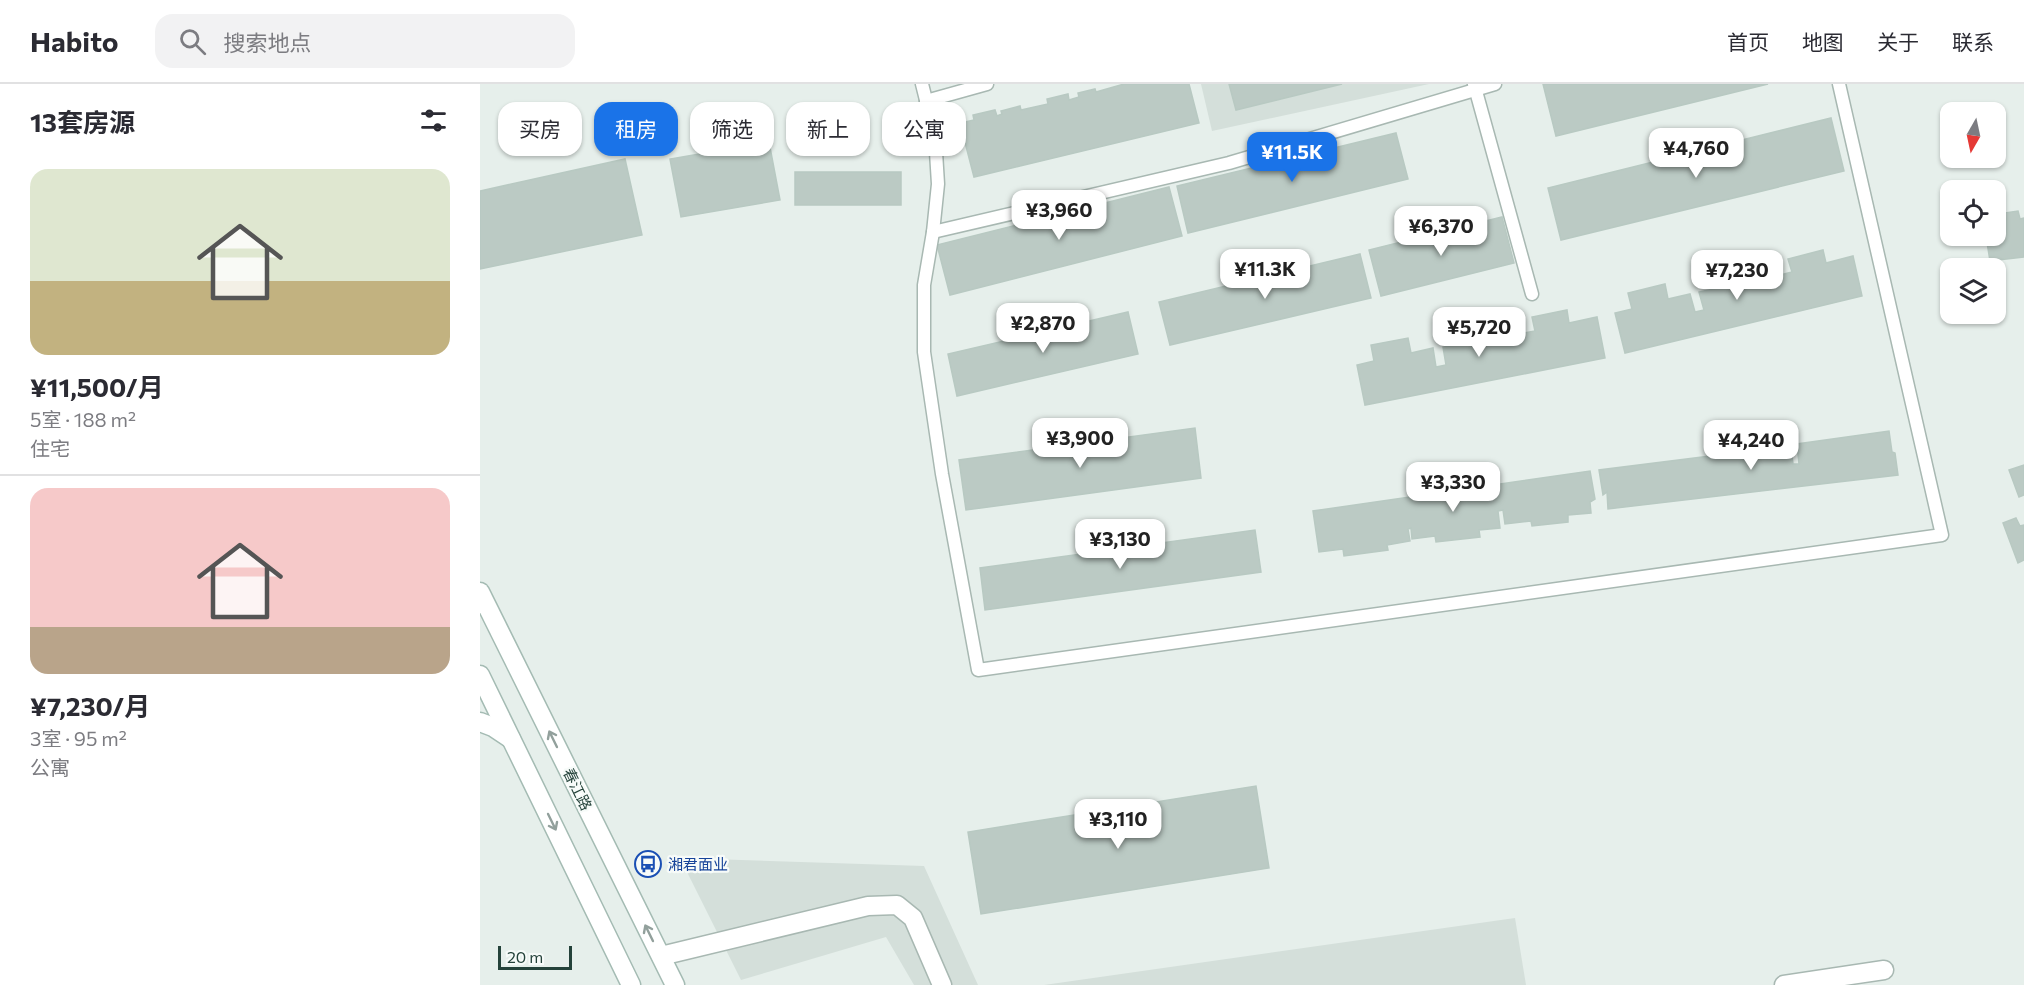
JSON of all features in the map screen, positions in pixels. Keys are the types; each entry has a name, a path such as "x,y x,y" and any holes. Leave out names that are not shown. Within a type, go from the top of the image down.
{"main road":[{"name":"春江路","path":"480,592 675,985"},
{"path":"480,675 631,985"},
{"path":"480,722 493,727 511,739"},
{"path":"661,956 868,906 897,905 913,918 942,985"},
{"path":"1784,985 1884,970"}],"lane":[{"path":"922,84 935,136 937,172 933,232 924,285 924,352 942,474 978,670 1942,535 1839,84"},
{"path":"926,101 987,84"},
{"path":"933,232 1229,162 1475,87 1495,84"},
{"path":"1475,87 1532,294"}],"shaded area":[{"path":"1201,84 1429,84 1212,131"},
{"path":"680,858 924,866 978,985 914,985 886,937 741,980"},
{"path":"1515,918 1526,985 1044,985"}],"building":[{"path":"1124,84 1189,84 1199,123 974,177 966,146 966,122 974,120 973,115 995,110 997,116 1002,114 1001,111 1020,106 1021,110 1048,104 1047,99 1068,94 1069,100 1079,97 1078,93 1095,89 1096,92"},
{"path":"1229,84 1342,84 1236,110"},
{"path":"1543,84 1768,84 1556,136"},
{"path":"1831,118 1844,171 1561,240 1548,188"},
{"path":"1396,133 1408,179 1188,233 1177,186"},
{"path":"690,156 772,156 780,200 681,217 670,159"},
{"path":"625,159 642,235 480,269 480,191"},
{"path":"795,172 901,172 901,205 795,205"},
{"path":"1169,187 1182,236 950,295 937,245"},
{"path":"2018,211 2020,219 2024,218 2024,257 1990,258 1988,246 2006,246 2006,213"},
{"path":"1502,217 1514,263 1381,296 1369,250"},
{"path":"1823,250 1826,263 1853,256 1862,296 1625,353 1615,313 1632,309 1628,293 1665,284 1668,299 1690,294 1695,312 1704,310 1699,292 1723,287 1720,274 1751,266 1755,281 1792,272 1788,259"},
{"path":"1360,254 1371,298 1170,345 1159,302"},
{"path":"1567,310 1569,323 1597,317 1605,358 1365,405 1357,365 1374,361 1371,345 1408,338 1411,353 1433,348 1436,367 1446,365 1443,347 1466,343 1464,329 1495,323 1498,338 1535,331 1532,317"},
{"path":"1128,312 1138,354 957,396 948,354"},
{"path":"1195,428 1201,478 966,510 959,460"},
{"path":"1889,431 1898,475 1608,509 1607,492 1603,495 1599,470 1791,446 1793,464 1799,464 1797,444"},
{"path":"2024,465 2024,495 2019,497 2009,470"},
{"path":"1590,471 1595,499 1590,502 1591,513 1568,515 1568,522 1532,526 1531,521 1505,524 1503,510 1498,511 1500,528 1479,530 1480,537 1436,542 1435,536 1412,539 1411,528 1408,529 1410,541 1387,545 1388,550 1344,556 1343,549 1319,552 1313,511"},
{"path":"2016,518 2020,526 2024,525 2024,560 2018,563 2003,523"},
{"path":"1255,530 1261,572 985,610 980,568"},
{"path":"1256,786 1269,868 981,914 968,832"}],"place":[{"name":"湘君面业","path":"648,864"}]}
